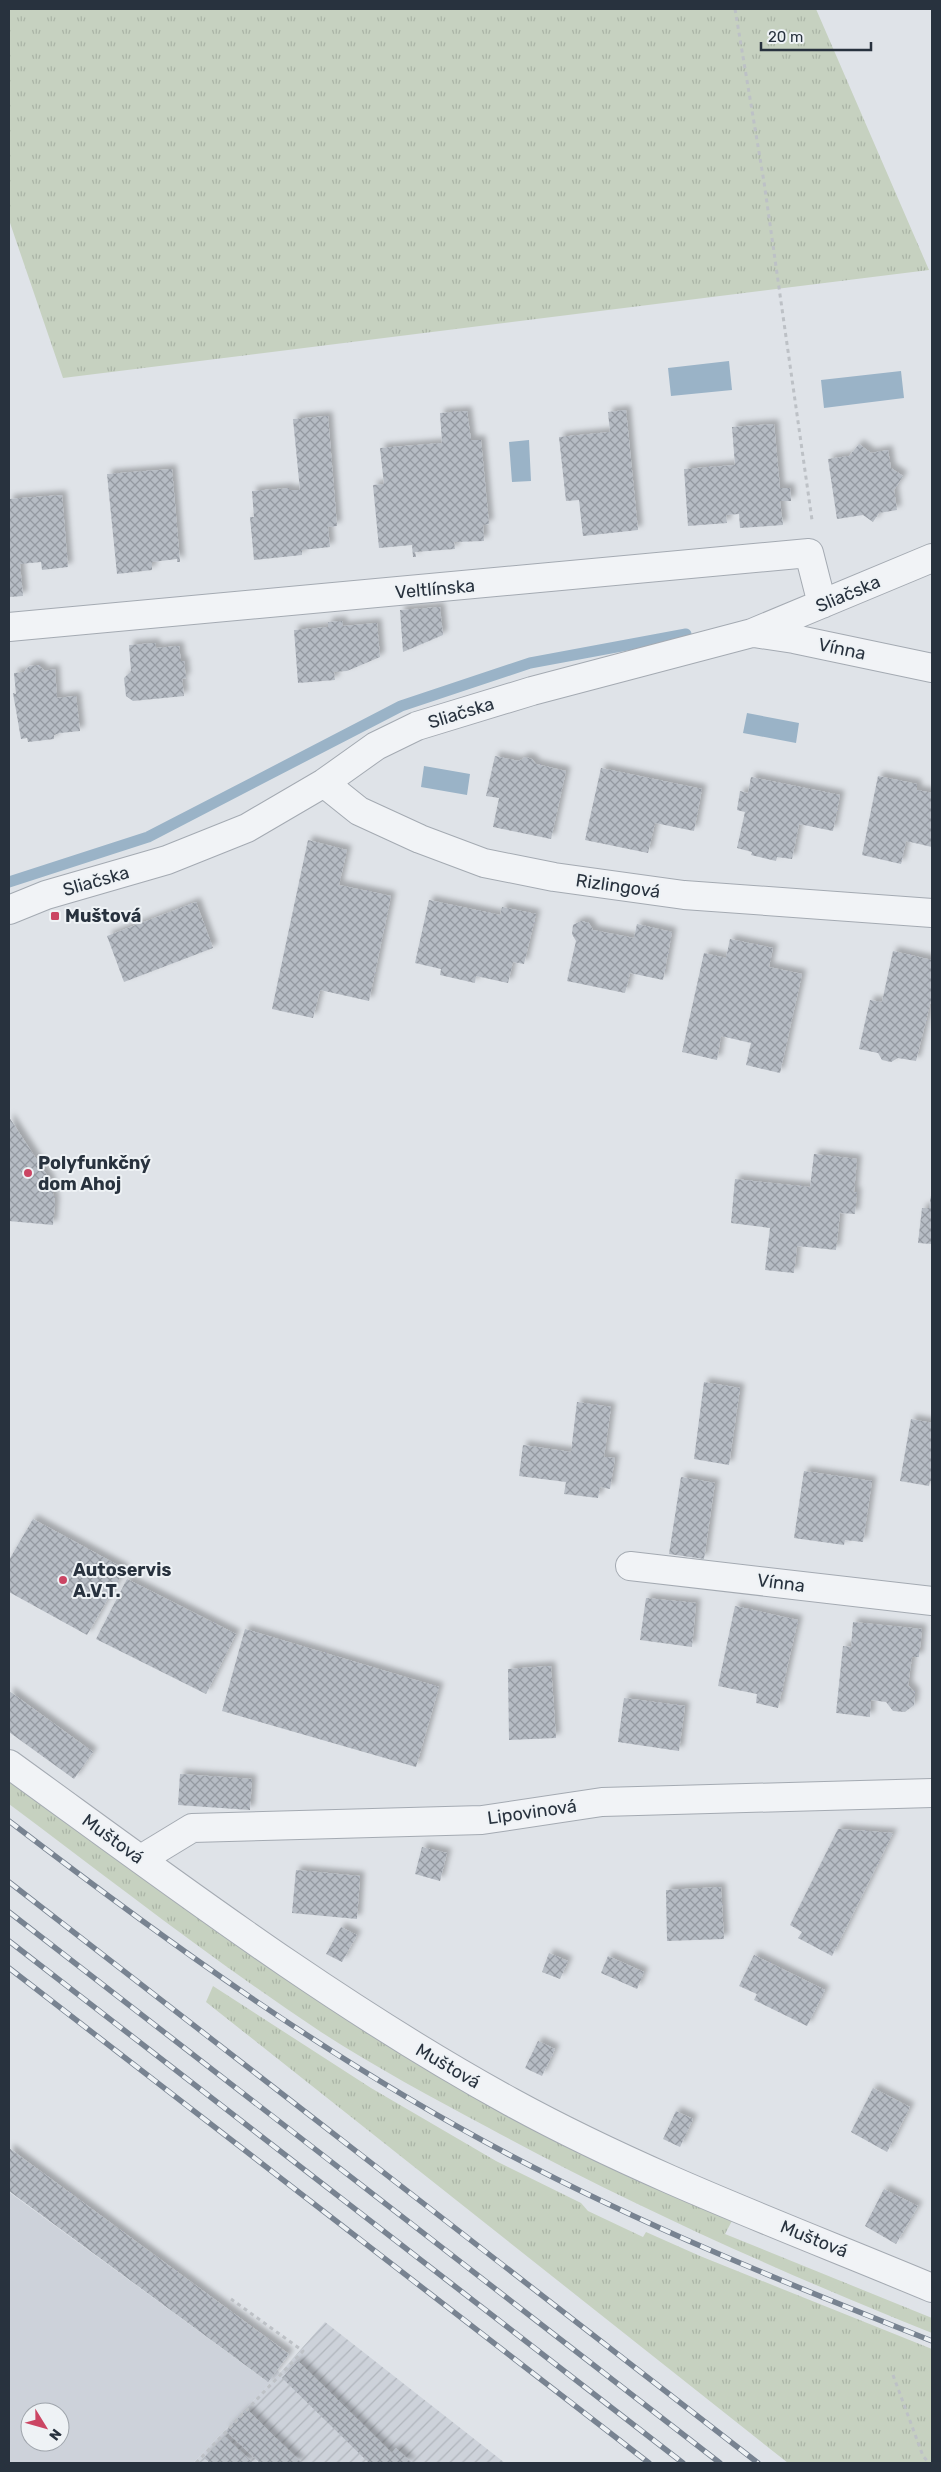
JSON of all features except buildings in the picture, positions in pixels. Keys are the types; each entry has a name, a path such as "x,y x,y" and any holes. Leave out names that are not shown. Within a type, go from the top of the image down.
{"street":[{"path":"809,553 822,604"},
{"name":"Veltlínska","path":"9,627 809,553"},
{"name":"Sliačska","path":"9,910 46,895 167,860 247,828 324,783 376,746 417,726 532,691 752,633 932,558"},
{"name":"Vínna","path":"752,633 794,639 932,668"},
{"name":"Rizlingová","path":"324,783 359,811 420,840 484,863 554,878 684,895 932,913"},
{"name":"Vínna","path":"630,1566 932,1601"},
{"name":"Muštová","path":"9,1764 301,1974 436,2061 513,2104 637,2166 932,2288"},
{"name":"Lipovinová","path":"140,1859 192,1828 482,1820 602,1802 932,1793"}],"path":[{"path":"735,9 764,182 812,518 814,538 809,553"},
{"path":"196,2463 303,2351 231,2299"},
{"path":"893,2375 923,2456 929,2463"},
{"path":"200,2463 203,2456"}],"shaded area":[{"path":"9,2192 268,2382 277,2370 280,2373 193,2463 9,2463"},
{"path":"325,2322 505,2463 193,2463 280,2373"}],"green space":[{"path":"9,9 816,9 929,270 63,378 9,220"},
{"path":"9,1780 107,1852 734,2217 725,2234 932,2318 932,2333 763,2262 652,2211 543,2157 362,2058 242,1977 9,1804"},
{"path":"213,1986 371,2088 496,2161 581,2203 588,2211 643,2237 646,2232 700,2256 932,2349 932,2463 788,2463 206,2002"}],"water":[{"path":"729,361 732,390 671,396 668,368"},
{"path":"901,371 904,398 824,408 821,380"},
{"path":"529,440 531,481 512,482 509,442"},
{"path":"747,713 799,723 796,743 743,733"},
{"path":"424,766 470,774 467,795 421,787"}],"waterway":[{"path":"9,882 148,837 401,706 530,663 686,634"}],"railway":[{"path":"9,1821 189,1955 313,2039 441,2117 558,2180 663,2230 770,2276 932,2341"},
{"path":"9,1882 758,2463"},
{"path":"9,1912 720,2463"},
{"path":"9,1941 683,2463"},
{"path":"9,1968 649,2463"}],"place":[{"name":"Muštová","path":"55,916"},
{"name":"Polyfunkčný dom Ahoj","path":"28,1173"},
{"name":"Autoservis A.V.T.","path":"63,1580"}]}
